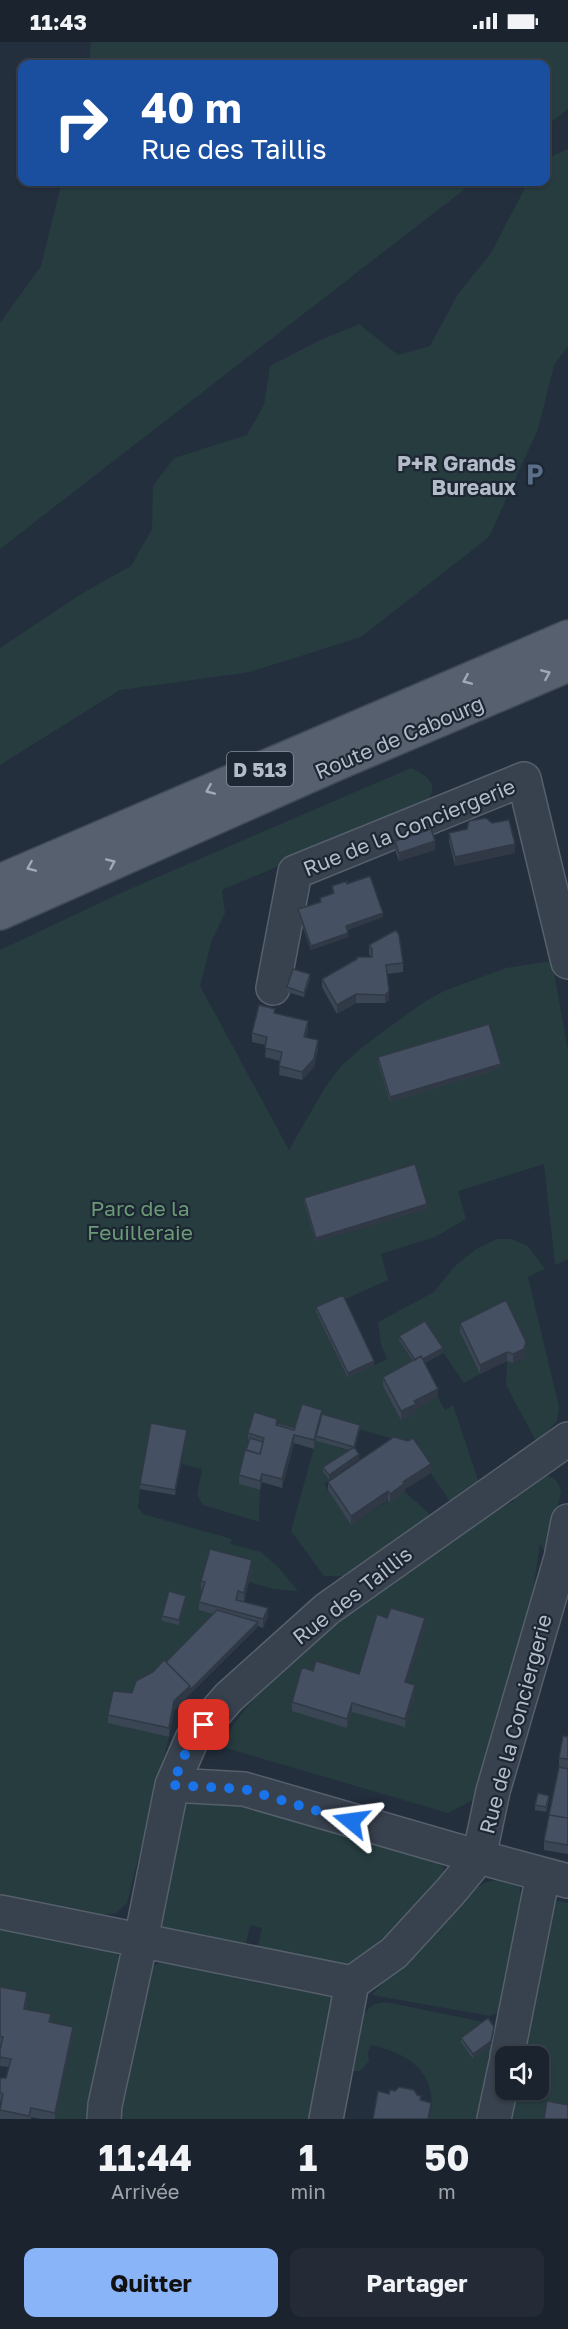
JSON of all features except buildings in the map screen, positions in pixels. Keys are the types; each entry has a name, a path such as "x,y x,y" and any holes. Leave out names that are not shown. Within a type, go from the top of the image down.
{"main road":[{"name":"Route de Cabourg","path":"0,881 568,637"},
{"name":"Route de Cabourg","path":"0,913 338,763 568,665"}],"street":[{"name":"Rue de la Conciergerie","path":"273,988 295,872 524,779 568,962"},
{"name":"Rue des Taillis","path":"104,2119 105,2105 172,1785 192,1738 229,1697 327,1609 568,1438"},
{"name":"Rue de la Conciergerie","path":"478,1857 493,1791 561,1558 568,1521"},
{"path":"172,1785 244,1789 556,1878 510,2046"},
{"path":"326,2119 352,1983 394,1953 450,1892 478,1857"},
{"path":"0,1912 352,1983"},
{"path":"494,2119 498,2100"}],"green space":[{"path":"91,42 568,42 568,109 550,123 550,60 89,60"},
{"path":"568,149 568,346 554,365 538,429 489,537 361,637 250,672 120,690 0,765 0,648 81,594 131,566 152,529 153,486 174,458 247,435 264,405 270,366 316,342 359,324 398,355 430,346 458,294 491,253 526,186 550,186 550,157"},
{"path":"61,186 469,186 0,549 0,323 41,266"},
{"name":"Parc de la Feuilleraie","path":"411,768 423,774 432,787 430,798 425,804 222,890 225,913 212,940 200,986 289,1150 324,1089 340,1067 365,1045 424,1002 444,991 506,968 552,961 568,1051 568,1259 555,1265 544,1164 458,1191 466,1219 435,1237 381,1254 388,1280 317,1312 348,1378 387,1359 381,1345 378,1322 434,1292 454,1267 476,1249 497,1239 511,1239 528,1246 545,1269 528,1277 559,1407 557,1421 537,1443 506,1385 507,1361 513,1363 524,1358 526,1351 460,1332 480,1374 464,1383 425,1326 417,1367 414,1410 438,1397 445,1410 453,1405 479,1483 451,1503 411,1444 302,1413 296,1433 248,1442 250,1443 239,1484 260,1490 259,1522 203,1505 197,1495 202,1469 182,1464 187,1435 140,1489 138,1507 143,1514 232,1539 230,1544 261,1552 278,1567 298,1591 274,1589 249,1582 205,1591 217,1615 127,1727 169,1737 127,1903 116,1913 95,1916 0,1898 0,950 123,892","holes":["305,1203 427,1209 317,1242"]},
{"path":"316,1441 354,1452 323,1472 329,1480 324,1484 351,1525 405,1492 432,1516 345,1576 324,1576 291,1531"},
{"path":"540,1475 554,1479 561,1491 548,1557 540,1544 530,1612 473,1800 448,1813 226,1748 225,1736 252,1701 318,1636 414,1564 514,1501 511,1496","holes":["359,1683 347,1727 292,1710"]},
{"path":"200,1794 439,1860 444,1868 442,1883 356,1967 257,1952 262,1928 250,1925 245,1949 167,1933 157,1922 182,1810 186,1803"},
{"path":"501,1879 518,1883 521,1895 499,2012 490,2016 372,1995 468,1892 487,1882"},
{"path":"553,1900 568,1903 568,2119 511,2119 515,2100 549,2100 549,2046 525,2046"},
{"path":"0,1923 114,1949 120,1958 120,1968 89,2119 55,2119 73,2036 0,1996"},
{"path":"169,1961 328,1994 333,1999 311,2119 121,2119 120,2109 150,1967"},
{"path":"386,2002 488,2023 473,2059 491,2045 478,2119 430,2119 432,2104 426,2079 410,2061 386,2049 371,2045 368,2052 369,2061 360,2071 352,2071 359,2029 364,2014 372,2006"}],"place":[{"name":"P+R Grands Bureaux","path":"534,475"}],"route":[{"path":"204,1725 192,1738 172,1785 244,1789 351,1821"}]}
